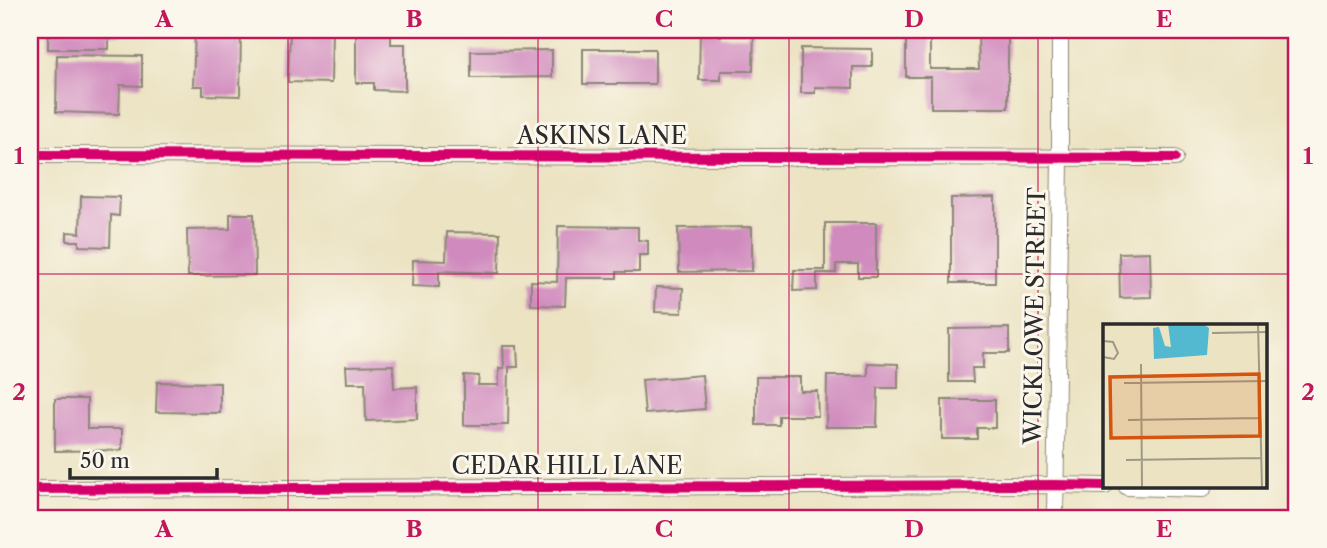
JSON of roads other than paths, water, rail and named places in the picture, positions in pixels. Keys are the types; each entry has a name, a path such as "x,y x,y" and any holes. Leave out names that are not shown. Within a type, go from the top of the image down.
{"street":[{"name":"WICKLOWE STREET","path":"1055,518 1060,30"},
{"name":"ASKINS LANE","path":"30,155 1175,158"},
{"name":"CEDAR HILL LANE","path":"30,489 1103,486"}]}
